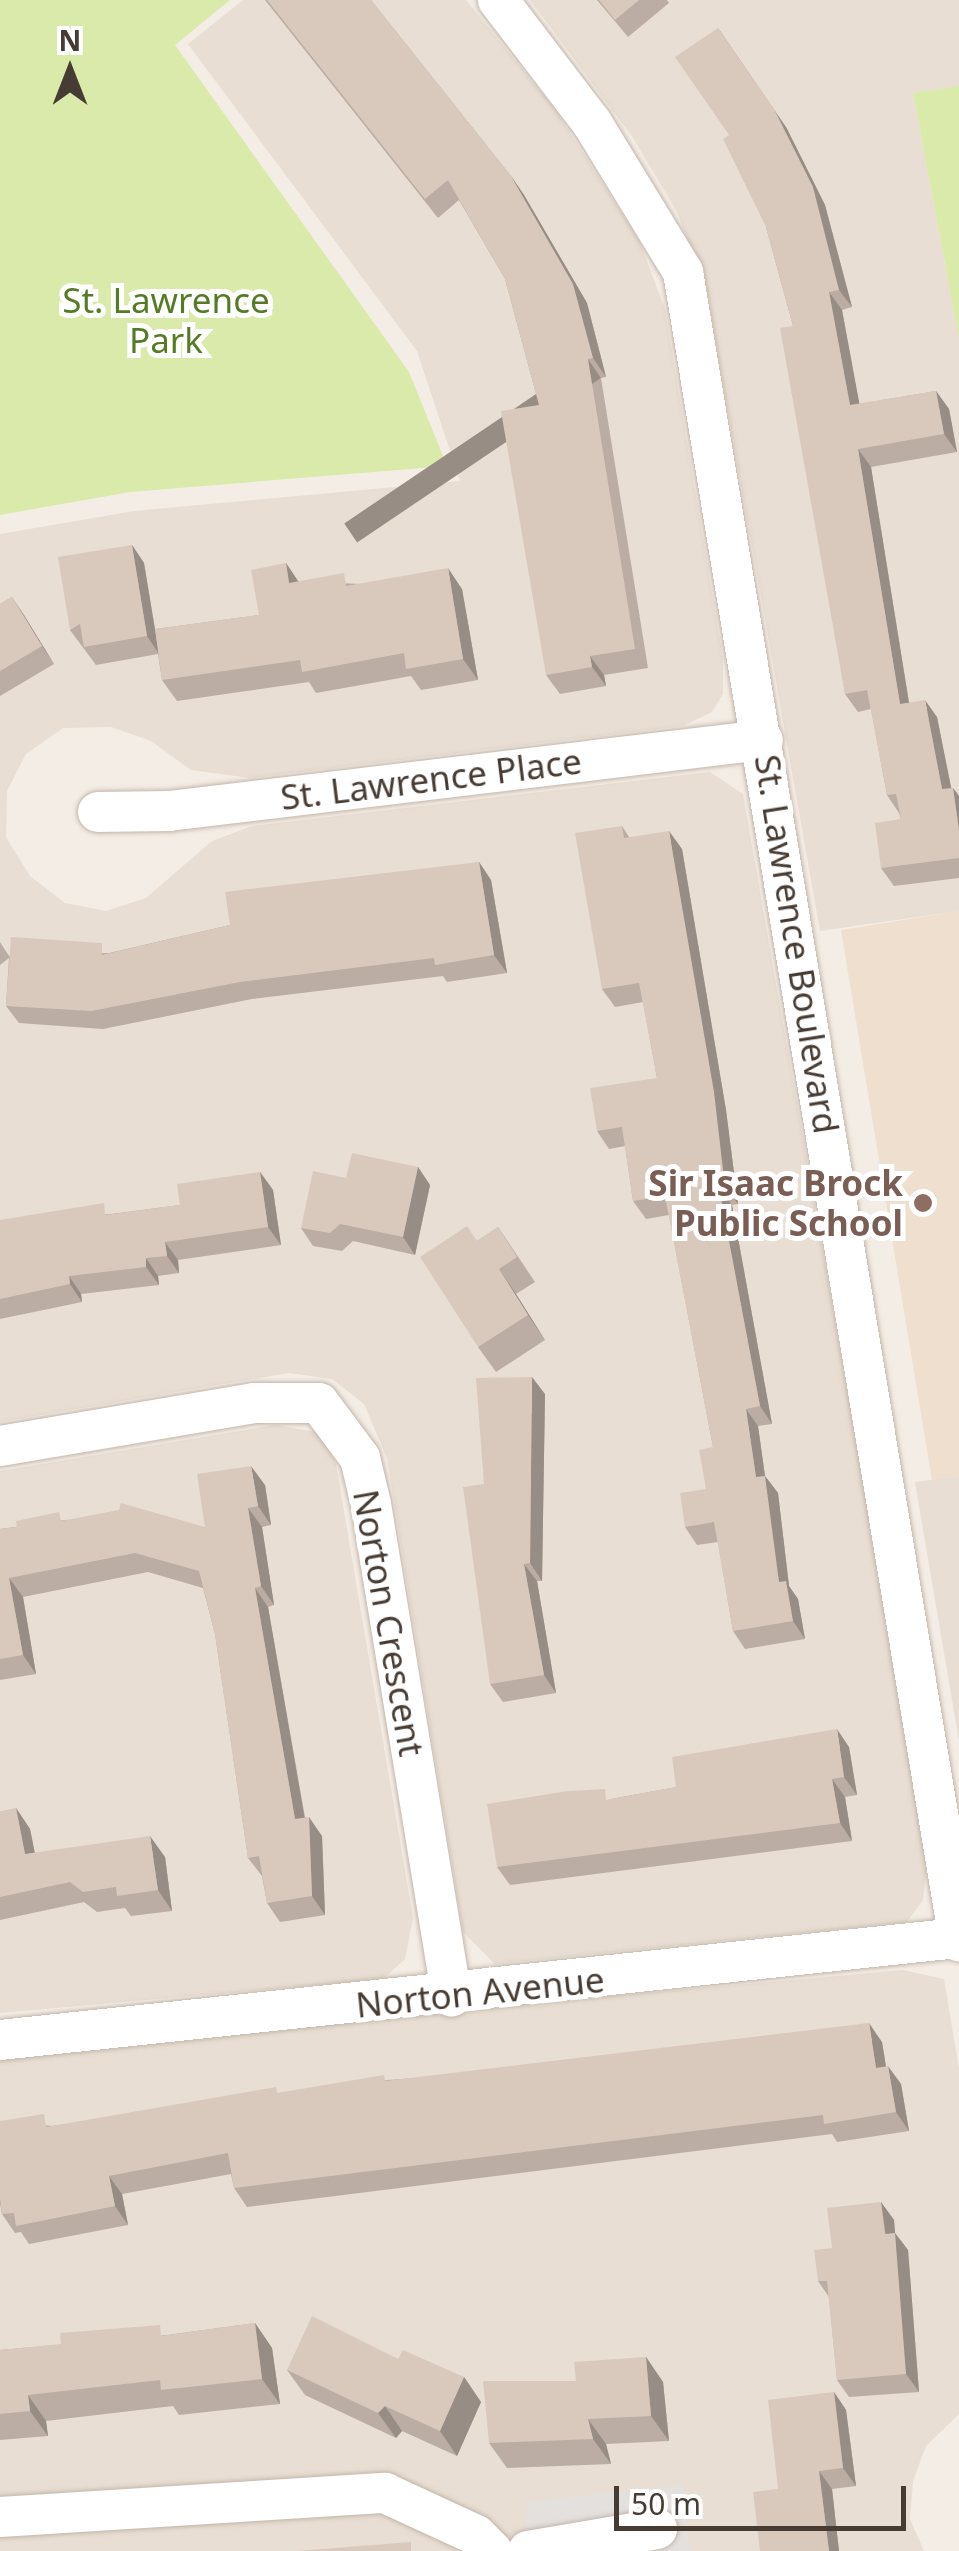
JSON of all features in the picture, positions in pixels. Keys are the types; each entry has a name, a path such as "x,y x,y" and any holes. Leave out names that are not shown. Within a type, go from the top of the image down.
{"street":[{"name":"St. Lawrence Boulevard","path":"498,0 592,123 684,272 959,1940"},
{"name":"St. Lawrence Place","path":"98,812 170,810 763,740"},
{"name":"Norton Crescent","path":"0,1446 254,1403 319,1403 360,1458 371,1504 452,1996"},
{"name":"Norton Avenue","path":"0,2040 452,1996 959,1940"},
{"path":"0,2517 384,2493 476,2535 492,2551"},
{"path":"528,2551 657,2529"}],"shaded area":[{"path":"243,0 466,0 554,108 639,240 665,309 723,658 723,694 712,712 683,726 250,778 191,770 151,741 111,727 63,728 26,754 7,791 6,837 30,876 65,903 106,911 146,898 212,841 252,826 710,772 743,794 928,1855 923,1900 907,1922 495,1964 463,1932 387,1458 364,1404 332,1379 289,1373 0,1422 0,534 134,511 460,481 417,351 188,44"},
{"path":"530,0 959,0 959,86 913,93 959,339 959,911 820,931 706,285 676,210 633,138"},
{"name":"Sir Isaac Brock Public School","path":"959,911 959,1476 932,1480 841,930"},
{"path":"275,1425 322,1433 336,1464 413,1918 405,1959 383,1979 0,2013 0,1471"},
{"path":"959,1476 959,1741 915,1482"},
{"path":"903,1970 944,1979 959,2069 959,2414 926,2446 913,2481 910,2519 924,2551 0,2551 0,2051"},
{"path":"683,2485 690,2551 550,2551 527,2532 526,2502"}],"green space":[{"name":"St. Lawrence Park","path":"0,0 230,0 175,45 409,372 447,466 130,492 0,515"},
{"path":"959,86 959,339 913,93"}],"building":[{"path":"267,0 371,0 511,176 573,284 593,358 588,359 635,649 590,656 592,667 546,675 501,411 539,405 505,279 448,180 425,199"},
{"path":"599,0 639,0 615,20"},
{"path":"718,28 774,109 813,187 839,290 829,292 850,405 936,391 944,434 858,449 900,704 925,700 942,789 953,788 959,858 881,868 875,823 901,819 896,794 887,795 867,690 845,694 780,328 793,326 766,227 723,139 729,135 675,57"},
{"path":"132,545 147,636 84,647 80,624 70,630 58,557"},
{"path":"286,563 289,583 344,573 346,586 448,568 463,659 406,669 404,653 302,672 300,660 162,680 155,629 259,615 251,570"},
{"path":"12,597 42,646 0,671 0,604"},
{"path":"622,826 624,838 669,831 714,1092 725,1187 719,1188 760,1406 746,1409 756,1477 765,1476 779,1582 786,1581 793,1621 733,1631 714,1522 685,1527 680,1493 706,1489 699,1450 713,1447 665,1196 633,1201 622,1127 597,1131 590,1088 657,1078 639,983 602,989 575,833"},
{"path":"479,862 494,955 435,965 434,958 240,982 91,1011 6,1006 11,937 102,943 102,955 230,925 225,892"},
{"path":"352,1153 418,1167 403,1237 340,1224 330,1233 301,1228 313,1171 346,1178"},
{"path":"260,1172 268,1227 165,1242 167,1256 146,1258 146,1267 69,1276 70,1284 0,1299 0,1220 104,1203 105,1215 180,1205 177,1184"},
{"path":"467,1226 477,1241 498,1227 517,1257 499,1269 528,1315 478,1347 420,1257"},
{"path":"532,1377 530,1563 524,1564 544,1675 490,1684 463,1487 484,1484 476,1378"},
{"path":"251,1466 258,1506 248,1508 261,1586 255,1588 295,1819 309,1817 312,1896 267,1903 259,1856 248,1858 215,1634 199,1571 135,1553 9,1578 23,1655 0,1659 0,1529 17,1527 16,1521 59,1512 61,1521 119,1510 121,1503 205,1527 197,1474"},
{"path":"837,1729 844,1777 832,1779 840,1823 497,1867 487,1804 605,1789 606,1800 676,1787 672,1757"},
{"path":"16,1808 25,1854 150,1836 158,1890 117,1896 116,1887 83,1892 70,1882 0,1897 0,1812"},
{"path":"869,2023 876,2068 888,2066 896,2112 824,2124 823,2115 234,2188 228,2153 109,2176 115,2206 16,2226 14,2213 2,2214 0,2121 44,2114 46,2127 276,2087 277,2093 384,2075 385,2081"},
{"path":"881,2202 885,2234 895,2233 906,2374 837,2380 827,2281 818,2281 814,2250 832,2248 827,2208"},
{"path":"312,2316 398,2359 403,2350 464,2377 440,2431 385,2406 378,2413 287,2370"},
{"path":"255,2323 262,2379 161,2390 160,2380 28,2395 30,2411 0,2414 0,2350 61,2344 60,2333 160,2325 161,2336"},
{"path":"646,2357 651,2416 588,2419 593,2439 489,2443 483,2381 576,2381 574,2362"},
{"path":"834,2392 843,2468 819,2471 829,2551 760,2551 753,2492 778,2489 768,2400"},
{"path":"411,2542 411,2551 297,2551"}],"place":[{"name":"Sir Isaac Brock Public School","path":"923,1203"}]}
